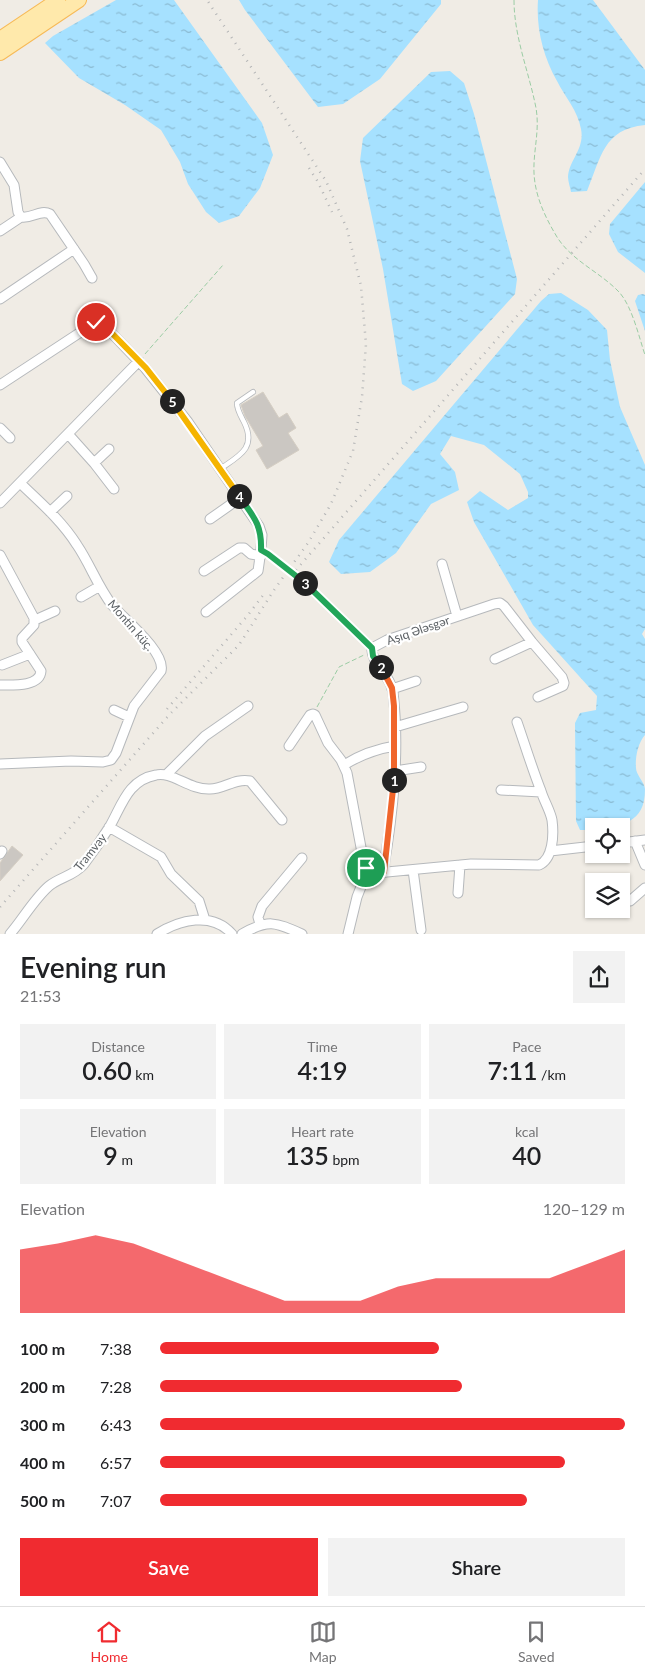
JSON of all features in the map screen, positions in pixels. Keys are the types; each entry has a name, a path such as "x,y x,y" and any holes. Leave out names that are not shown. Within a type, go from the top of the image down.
{"main road":[{"path":"0,39 58,0"},
{"path":"0,53 79,0"}],"street":[{"path":"0,162 14,185 18,212 21,217"},
{"path":"0,231 21,217 26,218 42,212 50,214 92,278"},
{"path":"0,299 74,250"},
{"path":"0,385 100,321 139,361 188,422 259,526 262,535 258,571 206,612"},
{"path":"0,503 139,361"},
{"path":"0,428 10,438"},
{"path":"68,434 114,489"},
{"path":"94,463 109,449"},
{"name":"Montin küç.","path":"0,764 108,762 116,753 129,717 138,699 161,671 162,662 140,634 113,605 100,586 79,547 50,512 20,483"},
{"path":"50,512 67,496"},
{"path":"210,519 240,498"},
{"path":"204,571 239,548 244,548 251,554 261,553"},
{"path":"0,556 35,620 33,628 22,638 40,671 39,678 27,683 0,685"},
{"path":"442,564 457,616"},
{"path":"81,597 100,586"},
{"name":"Aşıq Ələsgər","path":"384,872 395,772 395,727 392,688 373,656 372,650 387,640 500,603 562,677 563,686 538,697"},
{"path":"35,620 55,611"},
{"path":"495,659 532,642"},
{"path":"2,665 30,654"},
{"path":"392,688 416,681"},
{"path":"248,706 205,736 168,774 186,784 208,790 219,788 235,781 250,781 282,820"},
{"path":"395,727 463,707"},
{"path":"114,710 129,717"},
{"path":"289,746 313,714 316,715 328,743 344,766 366,874 357,898 348,934"},
{"path":"366,874 460,865 539,865 547,860 550,851 552,818 517,722"},
{"path":"344,766 354,759 378,749 395,746"},
{"path":"395,772 421,767"},
{"name":"Tramvay","path":"10,934 46,888 57,880 74,873 83,864 109,827 129,790 148,777 168,774"},
{"path":"501,790 541,792"},
{"path":"109,827 161,857 171,874 199,901 205,920"},
{"path":"630,842 645,840"},
{"path":"635,841 645,864"},
{"path":"550,851 585,847"},
{"path":"260,924 258,917 262,906 302,858"},
{"path":"458,893 460,865"},
{"path":"413,870 421,930"},
{"path":"630,901 645,888"},
{"path":"157,934 176,924 205,920 219,923 232,934"},
{"path":"242,934 260,924 284,926 302,934"}],"lane":[{"path":"220,469 242,454 248,445 247,427 237,407 237,403 253,392"}],"path":[{"path":"514,0 517,31 536,108 538,131 534,172 542,209 557,238 571,254 620,293 627,304 645,356"},
{"path":"139,361 223,265"},
{"path":"261,553 268,554 312,588 372,650 339,667 313,714"}],"water":[{"path":"116,0 174,0 262,123 273,155 260,188 239,216 219,223 206,212 188,184 180,162 161,130 125,105 79,78 45,43 53,36"},
{"path":"239,0 441,0 441,4 380,79 343,104 318,107"},
{"path":"538,0 593,0 645,70 645,125 620,132 612,139 600,157 587,191 571,192 568,177 581,143 581,129 577,116 560,87 544,52 539,31"},
{"path":"450,71 464,83 474,114 517,279 515,294 436,381 413,391 402,384 383,269 360,161 363,138 431,72"},
{"path":"645,182 645,273 618,252 609,234 610,224"},
{"path":"561,293 588,310 607,330 610,360 620,407 645,465 645,629 642,634 645,639 645,735 639,746 636,764 636,771 645,789 644,801 641,810 630,821 630,818 585,818 585,830 580,830 576,821 575,723 580,713 596,710 597,696 533,625 474,522 467,502 480,491 508,510 528,498 528,492 520,474 484,445 451,436 440,454 455,472 459,490 431,504 396,553 370,572 341,574 329,562 339,540 541,301 549,294"},
{"path":"638,295 645,295 645,331 635,301"}],"building":[{"path":"263,392 279,418 287,413 296,428 288,433 299,450 267,469 256,450 263,446 245,416 241,405"},
{"path":"12,846 23,855 0,881 0,863"}],"railway":[{"path":"0,907 170,714 239,645 274,590 308,543 331,504 353,451 362,397 366,344 361,286 347,229 326,181 207,0"},
{"path":"309,168 332,212"},
{"path":"296,570 645,169"},
{"path":"167,709 264,594"}],"route":[{"path":"96,322 100,321 104,324 146,368 188,422 259,526 262,535 261,550 312,588 372,648 373,656 388,679 392,688 395,727 395,772 392,805 384,872 366,874 366,868"}]}
